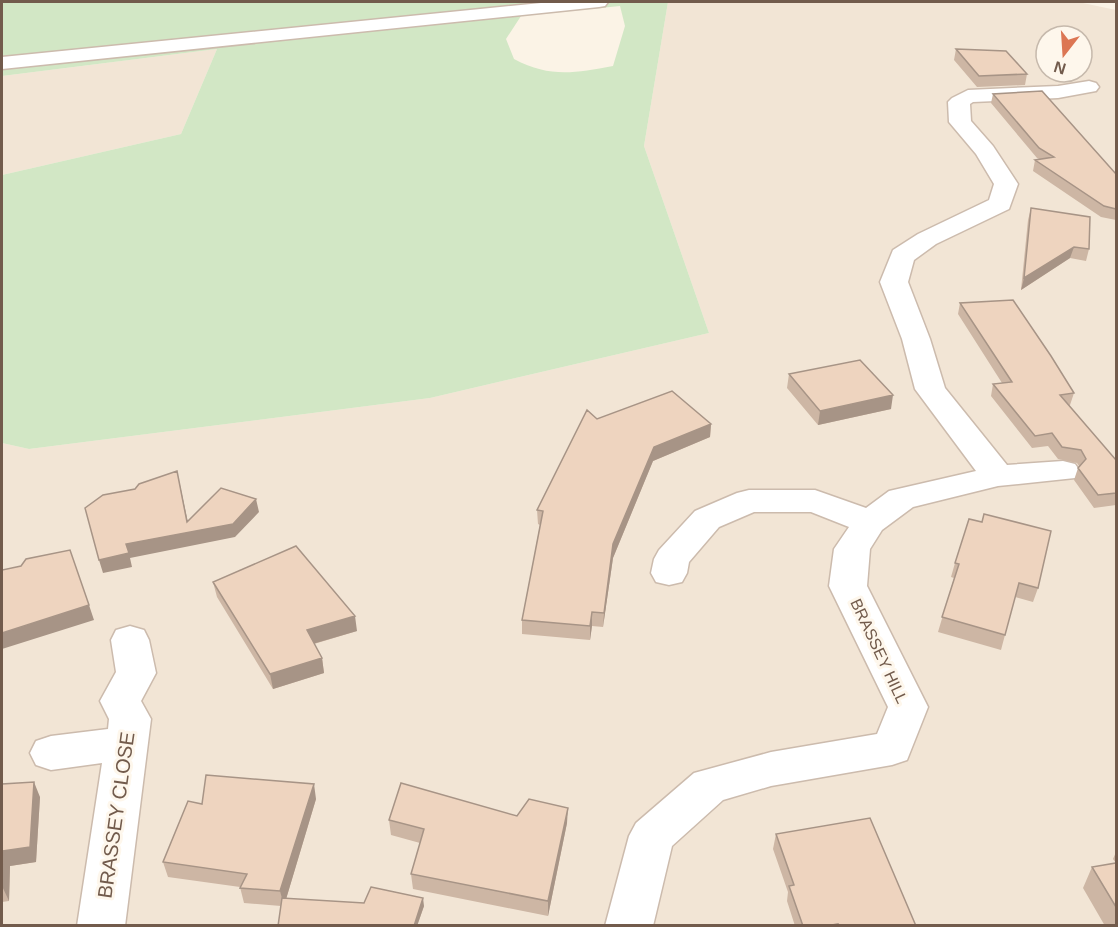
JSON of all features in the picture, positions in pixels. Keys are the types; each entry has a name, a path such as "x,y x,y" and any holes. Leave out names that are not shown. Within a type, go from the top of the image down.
{"street":[{"path":"2,63 599,2"},
{"path":"998,476 930,389 916,339 894,282 902,256 927,239 1000,204 1006,184 985,151 960,122 959,102 956,94 1058,92 1089,87"},
{"name":"BRASSEY HILL","path":"629,926 652,836 709,786 771,769 892,748 908,706 848,586 852,549 870,522 901,499 998,476 1063,471"},
{"path":"669,573 672,559 706,519 749,501 815,501 870,522"},
{"name":"BRASSEY CLOSE","path":"101,926 124,743 130,719 120,701 136,673 130,640"},
{"path":"51,753 124,743"}],"shaded area":[{"path":"668,2 1078,2 1116,10 1116,925 2,925 2,443 29,449 430,398 709,333 644,146"},
{"path":"217,49 181,134 2,175 2,76"}],"green space":[{"path":"2,2 668,2 644,146 709,333 430,398 29,449 2,443 2,175 181,134 217,49 2,76","holes":["620,6 625,26 613,66 586,71 551,71 527,65 514,59 506,39 521,16"]}],"building":[{"path":"956,49 1006,51 1027,74 979,76"},
{"path":"1042,91 1116,174 1116,209 1104,206 1035,160 1054,157 1039,148 993,94"},
{"path":"1031,208 1090,217 1089,249 1074,247 1024,278"},
{"path":"1013,300 1074,393 1060,395 1116,460 1116,493 1098,495 1078,468 1086,459 1081,450 1062,447 1052,433 1035,436 993,384 1012,382 960,303"},
{"path":"860,360 893,395 820,411 789,374"},
{"path":"672,391 711,424 654,447 613,544 604,613 592,612 590,626 522,620 543,511 537,510 587,410 597,419"},
{"path":"177,471 187,522 221,488 256,499 233,524 126,544 129,553 99,560 85,508 103,495 135,489 139,484"},
{"path":"984,514 1051,531 1038,588 1019,583 1005,635 942,617 959,564 955,563 969,519 982,522"},
{"path":"296,546 355,616 307,630 322,658 270,674 213,582"},
{"path":"70,550 89,605 2,633 2,570 21,566 26,559"},
{"path":"206,775 314,784 280,891 240,888 247,874 163,862 188,801 202,804"},
{"path":"34,782 30,847 3,851 2,886 2,784"},
{"path":"401,783 517,816 529,799 568,808 548,901 411,874 424,829 389,820"},
{"path":"870,818 916,926 838,926 838,924 803,926 789,886 794,885 776,834"},
{"path":"1116,863 1116,907 1092,867"},
{"path":"371,887 423,898 414,926 278,926 282,898 364,903"}]}
